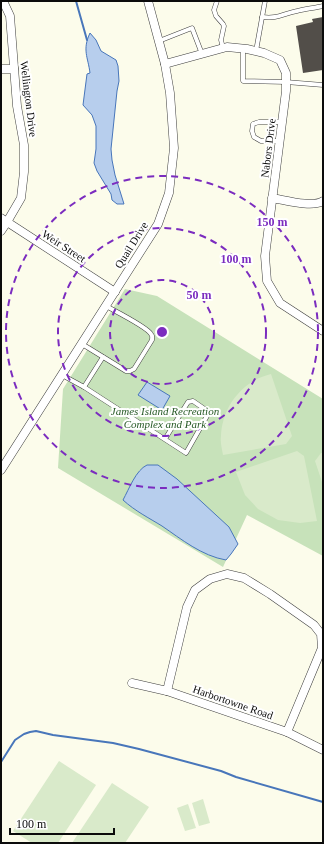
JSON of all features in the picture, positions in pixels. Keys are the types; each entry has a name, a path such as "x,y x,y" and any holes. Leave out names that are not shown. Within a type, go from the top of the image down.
{"street":[{"name":"Wellington Drive","path":"1,231 4,220 21,198 24,172 24,145 17,106 10,16 3,1"},
{"name":"Quail Drive","path":"2,467 158,224 169,193 174,148 170,93 165,64 148,1"},
{"name":"Nabors Drive","path":"165,64 227,47 256,51 280,60 286,73 286,91 265,256 267,281 280,303 323,331"},
{"path":"1,69 14,69"},
{"path":"272,198 312,205 323,201"},
{"name":"Weir Street","path":"4,220 115,292"},
{"path":"167,691 187,607 195,590 210,579 227,574 244,578 270,594 314,625 321,634 322,648 287,732"},
{"name":"Harbortowne Road","path":"132,683 167,691 287,732 323,750"}],"lane":[{"path":"217,1 214,10 216,16 224,26 221,40 223,48"},
{"path":"256,51 264,1"},
{"path":"262,17 271,18 323,6"},
{"path":"159,41 192,28 202,54"},
{"path":"243,49 243,81 323,85"},
{"path":"280,141 261,141 254,137 252,131 253,124 260,122 282,122"},
{"path":"82,344 119,368 126,371 134,369 152,340 152,336 150,333 106,306"},
{"path":"84,387 103,357"},
{"path":"62,375 84,387 165,440 186,453 207,416 206,410 193,401 188,402 165,440"}],"green space":[{"name":"James Island Recreation Complex and Park","path":"125,289 157,296 323,399 323,556 247,515 223,567 58,468 63,389"},
{"path":"271,374 292,436 286,444 223,455 221,441 222,428 226,412 230,405 239,392 245,387 256,379"},
{"path":"297,451 304,456 317,521 300,523 278,520 258,509 245,495 236,472"},
{"path":"321,453 323,453 323,485 315,461"},
{"path":"59,761 96,785 58,843 32,843 13,831"},
{"path":"112,783 149,807 125,843 72,843"},
{"path":"203,799 210,823 199,826 192,803"},
{"path":"188,804 196,828 185,831 177,808"}],"water":[{"path":"90,33 96,40 101,51 116,60 118,66 119,81 111,149 115,175 124,204 117,204 112,200 111,194 97,171 94,163 96,149 96,126 92,115 83,105 87,74 90,73 86,53 86,44"},
{"path":"147,382 170,396 162,410 138,395"},
{"path":"147,465 158,465 177,479 229,527 238,544 226,560 200,551 137,511 123,500 136,475 143,467"}],"building":[{"path":"323,17 323,70 303,73 296,26 313,22 312,19"}],"waterway":[{"path":"76,1 87,40"},
{"path":"1,762 15,740 24,734 36,731 53,735 113,743 139,749 221,771 236,777 323,802"}]}
